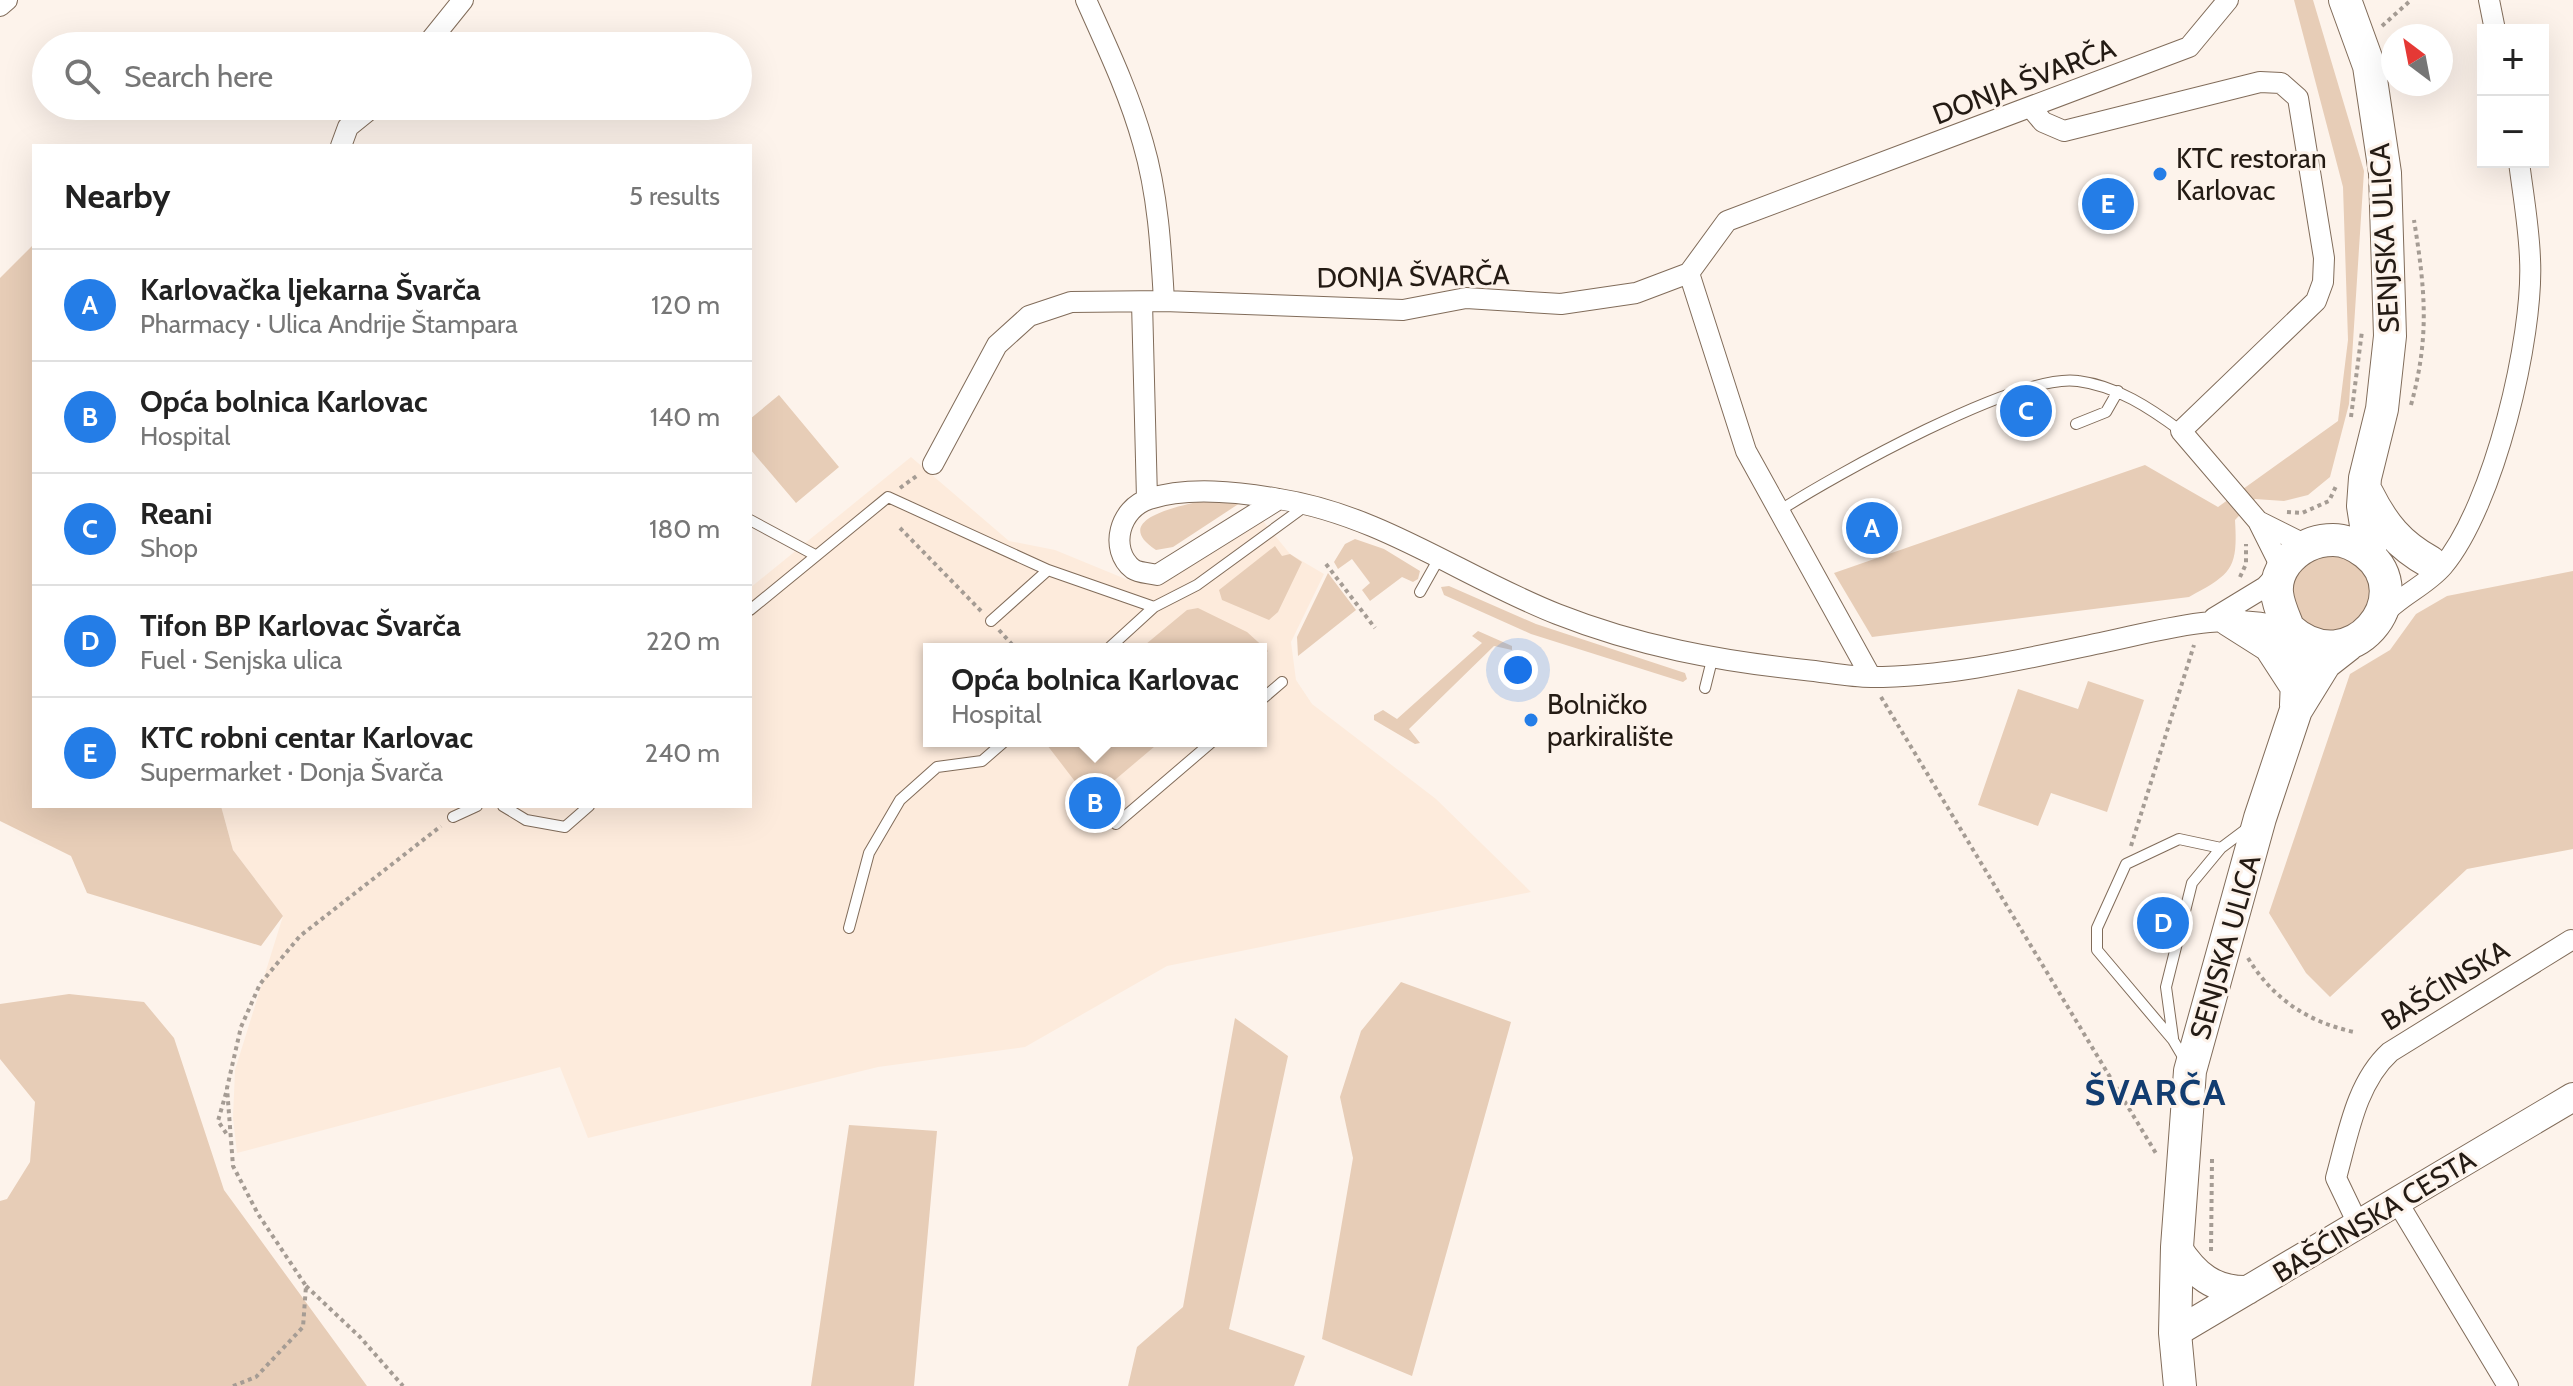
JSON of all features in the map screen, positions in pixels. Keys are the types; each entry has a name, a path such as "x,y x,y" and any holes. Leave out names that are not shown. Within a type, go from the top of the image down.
{"main road":[{"name":"SENJSKA ULICA","path":"2306,545 2342,515 2357,480 2382,409 2390,336 2385,173 2369,66 2345,0"},
{"name":"SENJSKA ULICA","path":"2357,480 2364,532 2371,557"},
{"path":"2357,480 2388,531 2408,550 2441,557"},
{"path":"2339,540 2357,546 2371,557 2381,572 2385,590 2376,623 2348,645 2330,648 2313,645 2289,629 2277,602 2282,569 2306,545 2339,540"},
{"path":"2220,620 2270,646 2296,699"},
{"name":"SENJSKA ULICA","path":"2180,1386 2175,1333 2177,1247 2190,1071 2296,699 2295,648 2289,629"},
{"name":"SENJSKA ULICA","path":"2296,699 2325,663 2348,645"}],"street":[{"path":"0,6 7,0"},
{"path":"437,32 463,0"},
{"path":"1086,0 1123,84 1144,144 1157,208 1164,301"},
{"name":"DONJA ŠVARČA","path":"933,464 997,345 1029,316 1071,302 1164,301 1403,310 1466,298 1561,304 1636,293 1689,273 1727,221 2032,109 2189,47 2228,0"},
{"path":"2489,0 2494,24"},
{"path":"2032,109 2043,122 2064,131 2260,82 2281,83 2292,89 2298,98 2324,258 2323,282 2316,301 2181,431 2258,521 2282,569 2265,587 2220,620"},
{"path":"342,144 348,127 357,120"},
{"path":"2376,623 2395,601 2442,568 2441,557 2483,489 2519,370 2530,258 2520,168"},
{"path":"1689,273 1746,451 1871,677"},
{"path":"1142,302 1147,499"},
{"path":"1279,499 1157,575 1135,570 1122,555 1119,534 1126,515 1147,499 1224,490 1309,503 1390,531 1438,560 1558,615 1712,660 1871,677 1979,667 2220,620 2263,621 2289,629"},
{"path":"2258,521 2306,545"},
{"path":"2371,557 2392,566 2441,557"},
{"name":"BAŠĆINSKA","path":"2359,1226 2336,1178 2357,1104 2376,1064 2402,1044 2571,940"},
{"name":"BAŠĆINSKA CESTA","path":"2175,1333 2573,1097"},
{"path":"2398,1203 2508,1386"},
{"path":"2177,1247 2190,1267 2207,1281 2227,1290 2248,1290"}],"lane":[{"path":"1779,511 1830,478 2011,393 2075,380 2118,391 2181,431"},
{"path":"2076,424 2106,412 2118,391"},
{"path":"752,608 888,497 1048,570 1154,607"},
{"path":"1115,643 1154,607 1197,585 1309,503"},
{"path":"752,521 815,555"},
{"path":"1420,592 1438,560"},
{"path":"991,621 1048,570"},
{"path":"1705,688 1712,660"},
{"path":"1267,695 1282,682"},
{"path":"849,928 869,853 900,800 937,767 982,761 998,747"},
{"path":"1116,824 1206,747"},
{"path":"453,817 468,808"},
{"path":"506,808 526,820 565,827 587,808"},
{"path":"2173,1040 2166,987 2192,883 2221,848 2260,818"},
{"path":"2190,1071 2173,1040 2097,950 2097,928 2126,864 2179,839 2221,848"}],"path":[{"path":"2375,33 2411,0"},
{"path":"2409,409 2422,364 2426,294"},
{"path":"2349,430 2362,325"},
{"path":"888,497 933,464"},
{"path":"2238,581 2246,564 2246,533 2269,510 2302,513 2329,501 2357,480"},
{"path":"900,528 1011,643"},
{"path":"1326,564 1375,628"},
{"path":"2126,864 2192,646 2201,643"},
{"path":"1871,677 2180,1196"},
{"path":"229,1138 218,1121 241,1027 260,984 300,936 453,817"},
{"path":"2240,964 2243,949 2258,975 2285,1002 2319,1024 2354,1032"},
{"path":"227,1088 233,1166 258,1214 306,1286 360,1337 403,1386"},
{"path":"2207,1281 2211,1272 2212,1149"},
{"path":"233,1386 256,1377 303,1327 306,1286"}],"shaded area":[{"path":"2294,0 2313,0 2364,171 2349,404 2330,477 2308,495 2284,501 2255,499 2235,520 2235,549 2229,568 2215,582 2189,597 1872,637 1834,573 2145,465 2218,507 2338,421 2348,340 2343,187"},
{"path":"32,246 32,808 222,808 233,850 283,916 261,946 87,893 71,856 0,821 0,278"},
{"path":"779,395 839,467 796,503 752,451 752,417"},
{"path":"911,457 1009,541 1055,550 1128,580 1156,583 1259,516 1290,554 1324,574 1291,642 1296,680 1312,704 1436,799 1531,892 1167,966 1025,1047 878,1067 588,1138 560,1067 237,1153 233,1118 235,1070 283,916 233,850 222,808 752,808 752,586"},
{"path":"1206,500 1240,503 1173,547 1156,550 1143,539 1140,529 1145,521 1168,510"},
{"path":"1355,539 1384,549 1420,571 1418,579 1413,582 1402,577 1370,601 1362,590 1370,583 1352,559 1338,569 1334,562 1345,544"},
{"path":"1275,546 1282,556 1290,554 1302,562 1278,612 1269,620 1222,600 1219,590"},
{"path":"2330,552 2345,555 2358,564 2367,577 2370,592 2367,607 2358,620 2345,629 2330,632 2315,629 2302,620 2293,607 2290,592 2293,577 2302,564 2315,555"},
{"path":"2573,571 2573,849 2467,869 2330,997 2306,973 2269,913 2350,674 2390,650 2416,614 2447,596"},
{"path":"1328,573 1356,610 1298,656 1297,637"},
{"path":"1449,586 1536,624 1685,673 1687,679 1683,682 1531,634 1444,595 1441,587"},
{"path":"1198,608 1247,632 1259,643 1147,643 1187,610"},
{"path":"1478,631 1512,646 1512,650 1494,646 1409,729 1420,743 1415,744 1374,720 1374,715 1383,710 1397,719 1482,643 1472,636"},
{"path":"2088,681 2144,700 2107,812 2051,793 2038,826 1978,805 2018,689 2078,709"},
{"path":"1049,747 1154,747 1090,801"},
{"path":"1401,982 1511,1022 1412,1376 1322,1339 1353,1158 1340,1097 1361,1031"},
{"path":"69,994 144,1002 174,1038 224,1190 367,1386 0,1386 0,1201 7,1199 30,1162 35,1102 0,1059 0,1004"},
{"path":"1235,1018 1288,1056 1229,1329 1305,1356 1294,1386 1128,1386 1137,1347 1183,1307"},
{"path":"849,1125 937,1131 914,1386 811,1386"}],"place":[{"name":"KTC restoran Karlovac","path":"2160,174"},
{"name":"KTC robni centar Karlovac","path":"2108,204"},
{"name":"Reani","path":"2026,411"},
{"name":"Karlovačka ljekarna Švarča","path":"1872,528"},
{"name":"Bolničko parkiralište","path":"1531,720"},
{"name":"Opća bolnica Karlovac","path":"1095,803"},
{"name":"Tifon BP Karlovac Švarča","path":"2163,923"}],"district":[{"name":"ŠVARČA","path":"2156,1092"}]}
